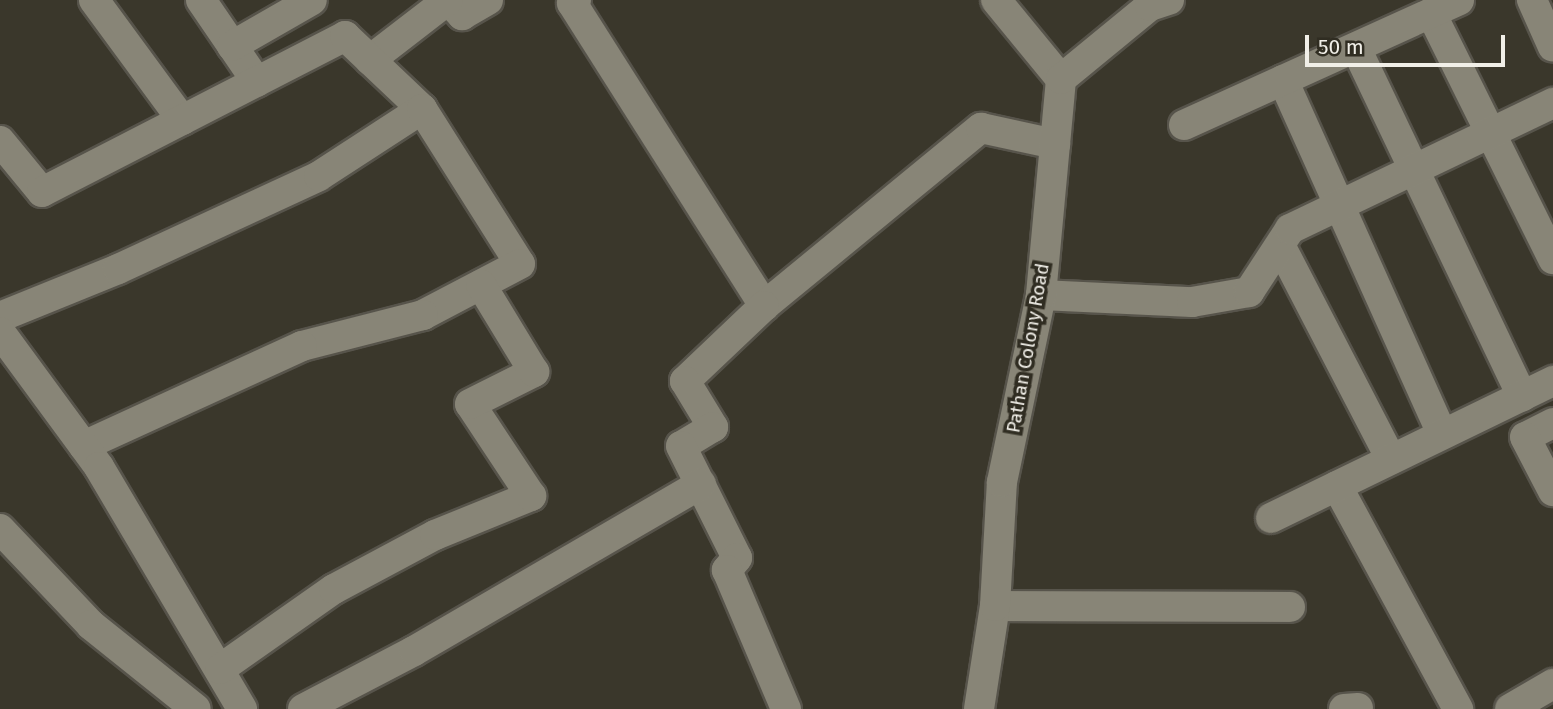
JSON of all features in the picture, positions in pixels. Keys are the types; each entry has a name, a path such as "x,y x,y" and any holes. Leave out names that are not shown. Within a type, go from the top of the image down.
{"street":[{"path":"93,0 182,120"},
{"path":"201,0 257,82"},
{"path":"232,46 312,0"},
{"path":"370,60 448,0 461,15 488,0"},
{"path":"576,0 572,4 764,306"},
{"path":"996,0 1061,79 1150,6 1169,0"},
{"path":"1532,0 1553,47"},
{"path":"1184,125 1445,5 1491,133 1553,259"},
{"path":"0,141 42,192 345,36 422,109 520,264 423,315 302,346 84,446"},
{"path":"1356,48 1522,396"},
{"name":"Pathan Colony Road","path":"979,709 995,607 1002,482 1041,295 1061,79"},
{"path":"1283,80 1342,205 1443,435"},
{"path":"1041,295 1192,302 1249,292 1282,247 1290,229 1553,103"},
{"path":"0,317 118,269 319,176 422,109"},
{"path":"786,709 727,570 737,558 681,446 713,427 685,381 764,306 981,128 1055,144"},
{"path":"1282,247 1391,459"},
{"path":"220,669 334,589 435,535 531,496 470,404 534,372 481,285"},
{"path":"0,332 84,446 242,709"},
{"path":"1271,518 1553,381"},
{"path":"1553,423 1525,437 1553,491"},
{"path":"303,709 414,651 701,484"},
{"path":"1337,486 1458,709"},
{"path":"0,529 91,625 196,709"},
{"path":"995,607 1290,607"},
{"path":"1510,709 1553,684"},
{"path":"1344,709 1358,708"}]}
